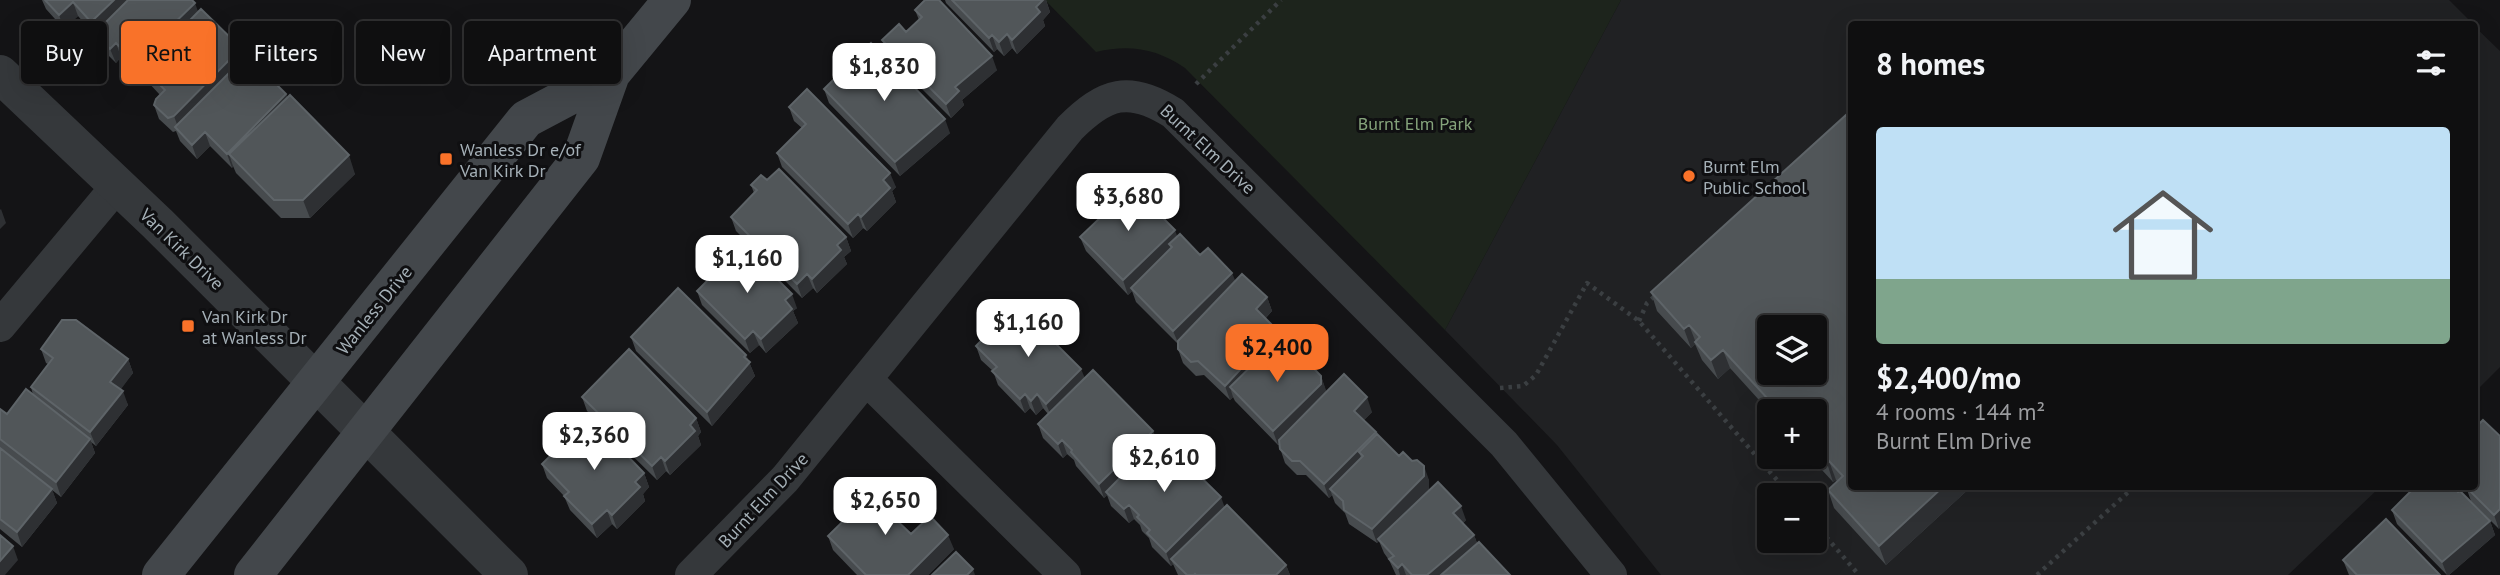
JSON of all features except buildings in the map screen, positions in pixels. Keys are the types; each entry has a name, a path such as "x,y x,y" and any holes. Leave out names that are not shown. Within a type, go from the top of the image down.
{"main road":[{"name":"Wanless Drive","path":"621,62 672,0"},
{"name":"Wanless Drive","path":"161,575 526,119 592,84"},
{"name":"Wanless Drive","path":"253,575 581,158 607,84"}],"street":[{"name":"Van Kirk Drive","path":"0,74 367,432 509,575"},
{"name":"Burnt Elm Drive","path":"691,575 785,479 1050,151 1086,112 1102,99 1117,96 1151,99 1173,113 1504,444 1611,575"},
{"path":"0,326 117,186"},
{"path":"867,380 1065,575"}],"path":[{"path":"1196,85 1281,0"},
{"path":"1841,125 1848,119"},
{"path":"1500,388 1523,386 1536,375 1587,283 1639,321 1780,483"},
{"path":"1639,321 1647,303 1657,294"},
{"path":"2037,575 2131,490"},
{"path":"1827,538 1859,575"}],"shaded area":[{"name":"Burnt Elm Public School","path":"1621,0 2449,0 2470,21 1848,21 1848,490 2377,490 2288,575 1661,575 1557,445 1445,330"},
{"path":"2478,30 2500,51 2500,367 2478,389"}],"green space":[{"name":"Burnt Elm Park","path":"1045,0 1621,0 1445,330 1185,68 1164,56 1143,50 1120,48 1096,52"}],"place":[{"name":"Wanless Dr e/of Van Kirk Dr","path":"446,159"},
{"name":"Burnt Elm Public School","path":"1689,176"},
{"name":"Van Kirk Dr at Wanless Dr","path":"188,326"}]}
